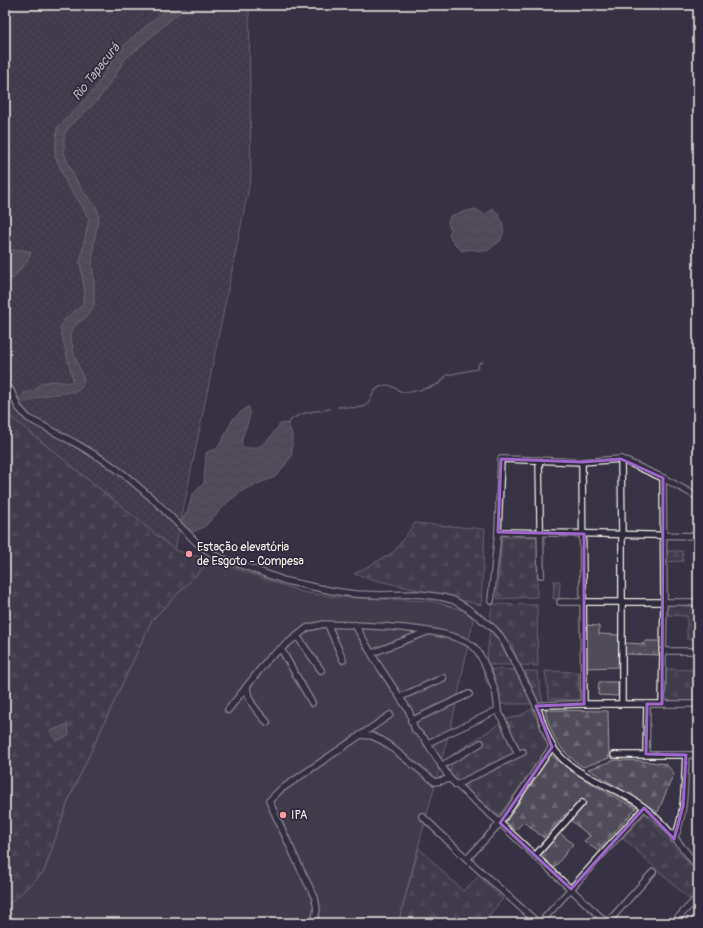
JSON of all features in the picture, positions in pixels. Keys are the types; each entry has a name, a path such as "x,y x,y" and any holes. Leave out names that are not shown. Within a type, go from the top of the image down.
{"street":[{"path":"5,382 7,388 14,397 16,404 28,418 76,443 107,462 126,476 167,512 199,545 216,556 286,581 305,586 355,594 432,595 453,600 467,608 494,629 501,637 536,706 552,747 563,760 577,770 631,799 644,808 662,824 698,867"},
{"path":"491,601 498,532 501,459 582,462 621,459 663,478 698,497"},
{"path":"621,459 622,704"},
{"path":"539,460 541,575"},
{"path":"582,462 584,534 584,704"},
{"path":"662,704 664,602 663,478"},
{"path":"498,532 698,536"},
{"path":"560,602 698,602"},
{"path":"328,625 343,660"},
{"path":"228,710 269,658 307,628 328,625 430,631 460,640 474,648 481,658 495,691 498,710 521,753 456,785"},
{"path":"355,626 409,710 411,722 415,730 428,743 450,779 500,823 607,923 653,872"},
{"path":"372,653 430,631"},
{"path":"297,636 321,670"},
{"path":"281,649 312,703"},
{"path":"662,651 698,651"},
{"path":"400,698 443,678"},
{"path":"247,686 247,693 251,702 267,722"},
{"path":"411,722 469,694"},
{"path":"536,706 584,704 698,704"},
{"path":"646,754 647,704"},
{"path":"428,743 498,710"},
{"path":"314,923 317,909 315,898 269,801 280,790 390,715"},
{"path":"360,735 372,736 383,741 435,782 450,779"},
{"path":"441,766 481,743"},
{"path":"467,859 500,823 552,747"},
{"path":"614,755 698,755"},
{"path":"674,839 681,820 683,806 686,755"},
{"path":"535,856 582,802"},
{"path":"422,816 467,859 539,923 644,808"},
{"path":"674,923 698,897"}],"highlighted area":[{"path":"501,459 582,462 621,459 663,478 662,704 647,704 646,754 686,755 683,806 674,839 644,808 571,889 500,823 552,747 536,706 584,704 584,534 498,532"}],"green space":[{"path":"5,5 249,5 251,177 175,550 5,412"},
{"path":"5,412 175,550 211,560 152,620 69,799 44,872 5,908"},
{"path":"415,523 485,529 481,605 354,574 394,552"},
{"path":"502,537 538,537 537,597 497,599"},
{"path":"667,551 682,551 683,561 667,562"},
{"path":"211,560 302,592 336,597 432,601 462,610 471,616 473,621 455,710 398,923 5,923 5,908 44,872 69,799 152,620"},
{"path":"554,581 560,581 559,599 553,599"},
{"path":"492,604 537,605 538,666 520,665 511,644 490,620"},
{"path":"667,605 698,606 698,639 687,639 687,616 668,615"},
{"path":"586,625 599,626 599,634 619,635 618,667 586,668"},
{"path":"490,626 512,665 486,665"},
{"path":"645,641 660,641 660,655 625,654 625,643 645,644"},
{"path":"486,669 514,670 533,704 500,704 485,679"},
{"path":"665,669 698,670 698,702 663,702"},
{"path":"525,671 537,671 543,703 539,703"},
{"path":"545,671 578,672 579,700 549,699"},
{"path":"599,682 618,682 618,696 598,695"},
{"path":"532,709 549,747 499,816 458,783 450,773 453,754 507,719 519,716"},
{"path":"545,710 608,711 609,758 583,767 575,761 562,749 558,743"},
{"path":"551,755 581,777 636,808 598,851 584,841 590,836 564,815 544,838 524,822 515,830 506,822"},
{"path":"616,760 666,764 674,773 658,812 588,769"},
{"path":"645,814 698,873 698,889 689,899 623,838"},
{"path":"560,833 573,844 554,868 540,856"},
{"path":"419,848 463,891 479,876 503,899 482,923 398,923"}],"water":[{"path":"172,5 188,5 124,60 113,79 97,101 69,127 64,135 64,153 70,168 81,189 96,206 99,216 94,241 92,265 94,280 94,306 86,317 75,325 70,334 74,354 84,380 81,388 77,391 42,396 27,402 23,393 34,391 41,383 53,381 69,383 73,380 60,328 64,320 82,305 85,294 80,262 89,219 67,184 55,156 57,128 94,90 114,57 127,42"},
{"path":"493,208 499,215 502,223 503,232 500,241 487,251 462,251 451,240 449,233 451,231 448,223 450,216 476,209 485,215"},
{"path":"13,250 31,252 28,260 12,279 5,277 5,253"},
{"path":"249,407 250,412 248,423 242,438 243,447 250,448 261,446 269,439 280,424 286,423 289,425 292,435 291,457 275,477 245,489 229,501 204,527 193,532 182,524 182,520 188,510 192,495 204,483 206,453 211,450 215,450 219,446 233,419"},
{"path":"68,724 69,735 59,740 55,740 50,731"}],"waterway":[{"path":"338,407 359,408 365,406 370,401 376,389 386,385 390,385 402,392 431,387 442,381 447,375 477,369 479,363 483,362"},
{"name":"Rio Tapacurá","path":"5,403 24,399 35,394"},
{"path":"287,424 301,414 330,409"}],"place":[{"name":"Estação elevatória de Esgoto - Compesa","path":"189,554"},
{"name":"IPA","path":"283,815"}]}
